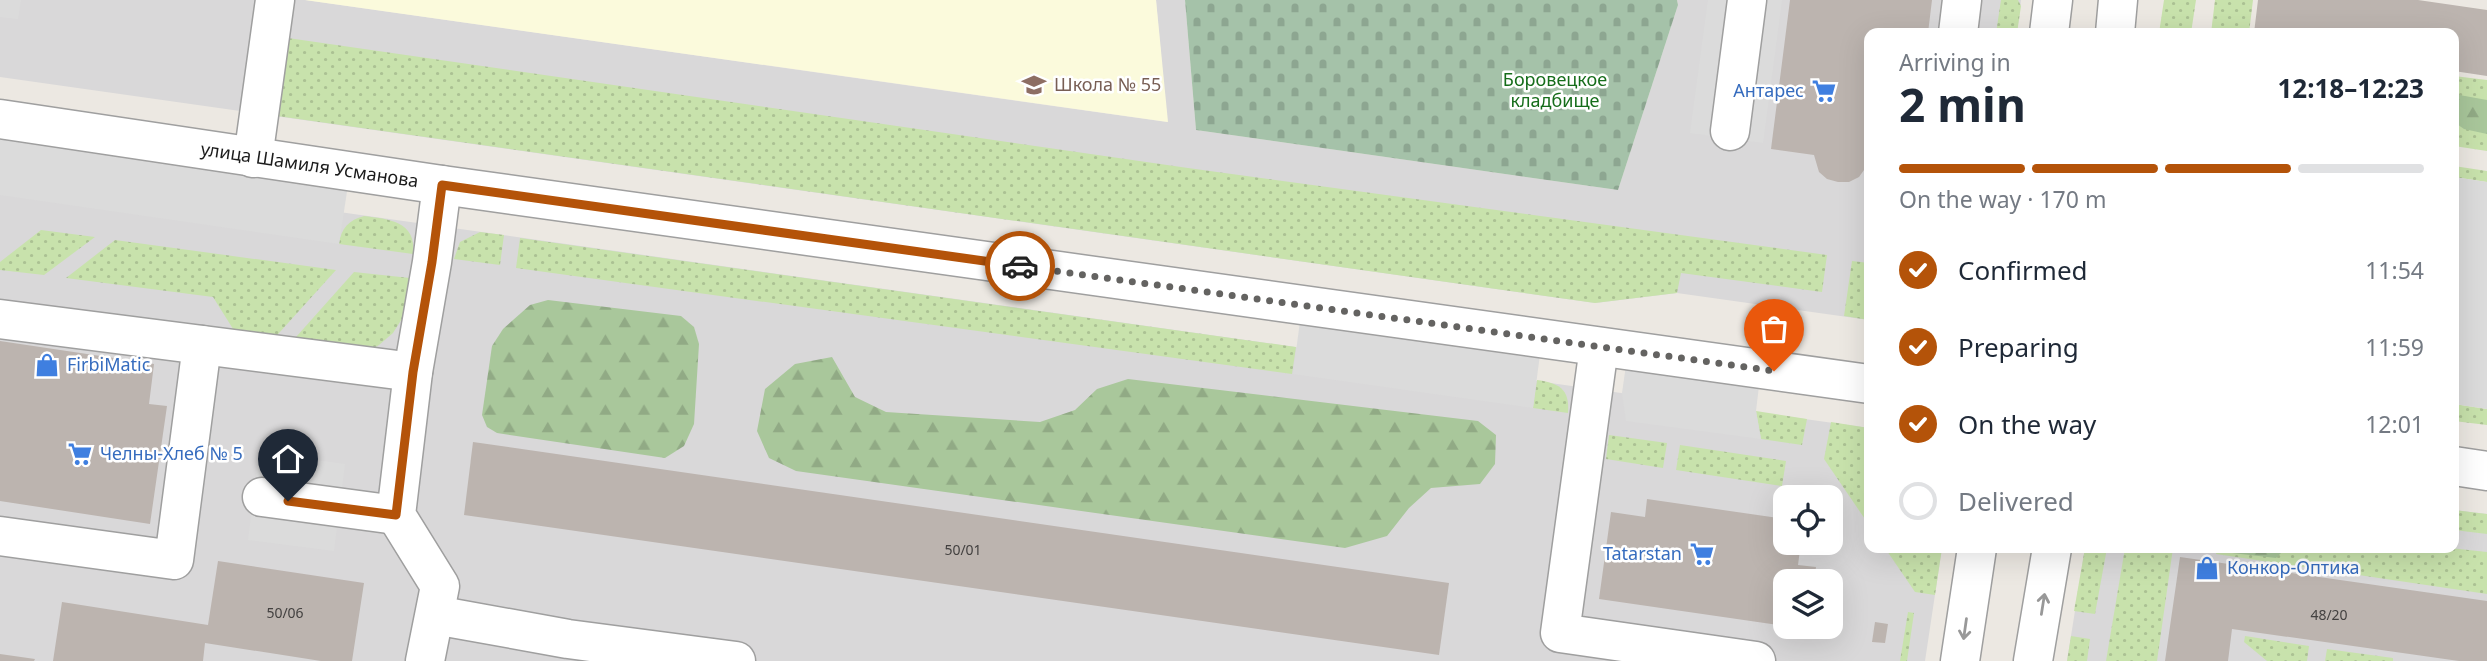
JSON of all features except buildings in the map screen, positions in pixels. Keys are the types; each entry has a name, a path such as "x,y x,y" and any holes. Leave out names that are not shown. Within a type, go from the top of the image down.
{"street":[{"path":"253,158 275,0"},
{"path":"1730,131 1747,0"},
{"path":"1959,28 1962,0"},
{"path":"2050,28 2053,0"},
{"path":"2115,28 2118,0"},
{"name":"улица Шамиля Усманова","path":"0,119 442,185 1864,383"},
{"path":"425,661 440,586 396,515 413,372 442,185"},
{"path":"0,319 413,372"},
{"path":"0,536 174,561 202,345"},
{"path":"1599,347 1560,633 1756,661"},
{"path":"2459,467 2487,471"},
{"path":"262,498 396,515"},
{"path":"1960,661 1976,553"},
{"path":"2033,661 2051,553"},
{"path":"435,615 567,650 736,661"}],"shaded area":[{"path":"0,0 305,0 1167,122 1156,0 1185,0 1196,130 1618,190 1678,5 1677,0 2021,0 2018,28 1864,28 1864,319 1677,293 1595,303 0,77"},
{"path":"0,0 21,0 18,19 0,17"},
{"name":"Школа № 55","path":"305,0 1156,0 1168,122"},
{"path":"1708,0 1782,0 1763,143 1690,133"},
{"path":"0,119 350,172 339,244 0,195"},
{"path":"0,164 1864,427 1864,553 1941,553 1925,661 0,661"},
{"path":"2459,178 2487,182 2487,409 2459,405"},
{"path":"1302,306 1542,339 1533,408 1293,374"},
{"path":"1628,351 1761,369 1756,411 1761,439 1626,421 1622,393"},
{"path":"259,452 345,464 334,551 248,540"},
{"path":"2459,511 2487,514 2487,661 2067,661 2084,553 2459,553"}],"green space":[{"name":"Боровецкое кладбище","path":"1185,0 1677,0 1678,5 1618,190 1196,130"},
{"path":"2001,0 2018,0 2021,6 2018,28 1997,28"},
{"path":"2164,0 2196,0 2192,28 2160,28"},
{"path":"2215,0 2253,0 2250,28 2212,28"},
{"path":"281,37 1188,168 1827,255 1822,292 1681,273 1677,293 1595,303 270,115"},
{"path":"2459,77 2487,80 2487,151 2459,147"},
{"path":"2459,95 2487,100 2487,134 2459,126"},
{"path":"2459,167 2487,171 2487,182 2459,178"},
{"path":"364,216 391,221 406,228 413,243 413,254 339,244 347,225"},
{"path":"41,230 95,237 44,275 0,270 0,262"},
{"path":"480,232 504,235 500,265 454,259 460,242"},
{"path":"520,238 1296,347 1292,374 516,268"},
{"path":"115,240 336,270 270,343 240,340 213,297 66,278"},
{"path":"1852,261 1864,262 1864,319 1844,316"},
{"path":"354,272 410,278 405,314 393,333 363,354 288,346"},
{"path":"548,300 681,316 694,327 699,344 694,424 684,446 665,458 497,433 487,427 482,415 492,346 503,329 530,305"},
{"path":"832,357 855,397 886,412 1040,422 1075,410 1097,389 1128,379 1478,421 1496,435 1495,464 1480,484 1431,488 1409,508 1387,536 1345,548 796,471 769,458 757,431 765,389 795,364"},
{"path":"1537,380 1557,385 1565,392 1568,413 1533,408"},
{"path":"2459,405 2487,409 2487,425 2459,422"},
{"path":"1756,411 1807,419 1802,445 1761,439"},
{"path":"1831,422 1864,427 1864,518 1824,459"},
{"path":"1609,435 1667,443 1663,468 1606,459"},
{"path":"1680,445 1786,461 1782,485 1676,470"},
{"path":"2459,511 2487,514 2487,534 2459,531"},
{"path":"2459,549 2487,552 2487,594 2216,554 2459,553"},
{"path":"1888,553 1941,553 1935,595 1915,592"},
{"path":"2084,553 2106,553 2095,614 2074,611"},
{"path":"2124,553 2172,553 2157,661 2106,661"},
{"path":"2232,553 2281,553 2276,558"},
{"path":"1908,612 1914,613 1907,661 1900,661"},
{"path":"2071,636 2090,639 2087,661 2067,661"},
{"path":"2245,636 2309,646 2307,661 2267,661 2244,642"},
{"path":"2327,649 2393,658 2393,661 2325,661"}],"way so far":[{"path":"1020,266 1774,371"}],"place":[{"name":"Школа № 55","path":"1034,85"},
{"name":"Антарес","path":"1824,91"},
{"name":"FirbiMatic","path":"47,365"},
{"name":"Челны-Хлеб № 5","path":"80,454"},
{"name":"Tatarstan","path":"1702,554"},
{"name":"Конкор-Оптика","path":"2207,568"}],"route":[{"path":"288,501 396,515 413,372 442,185 1020,266"}]}
